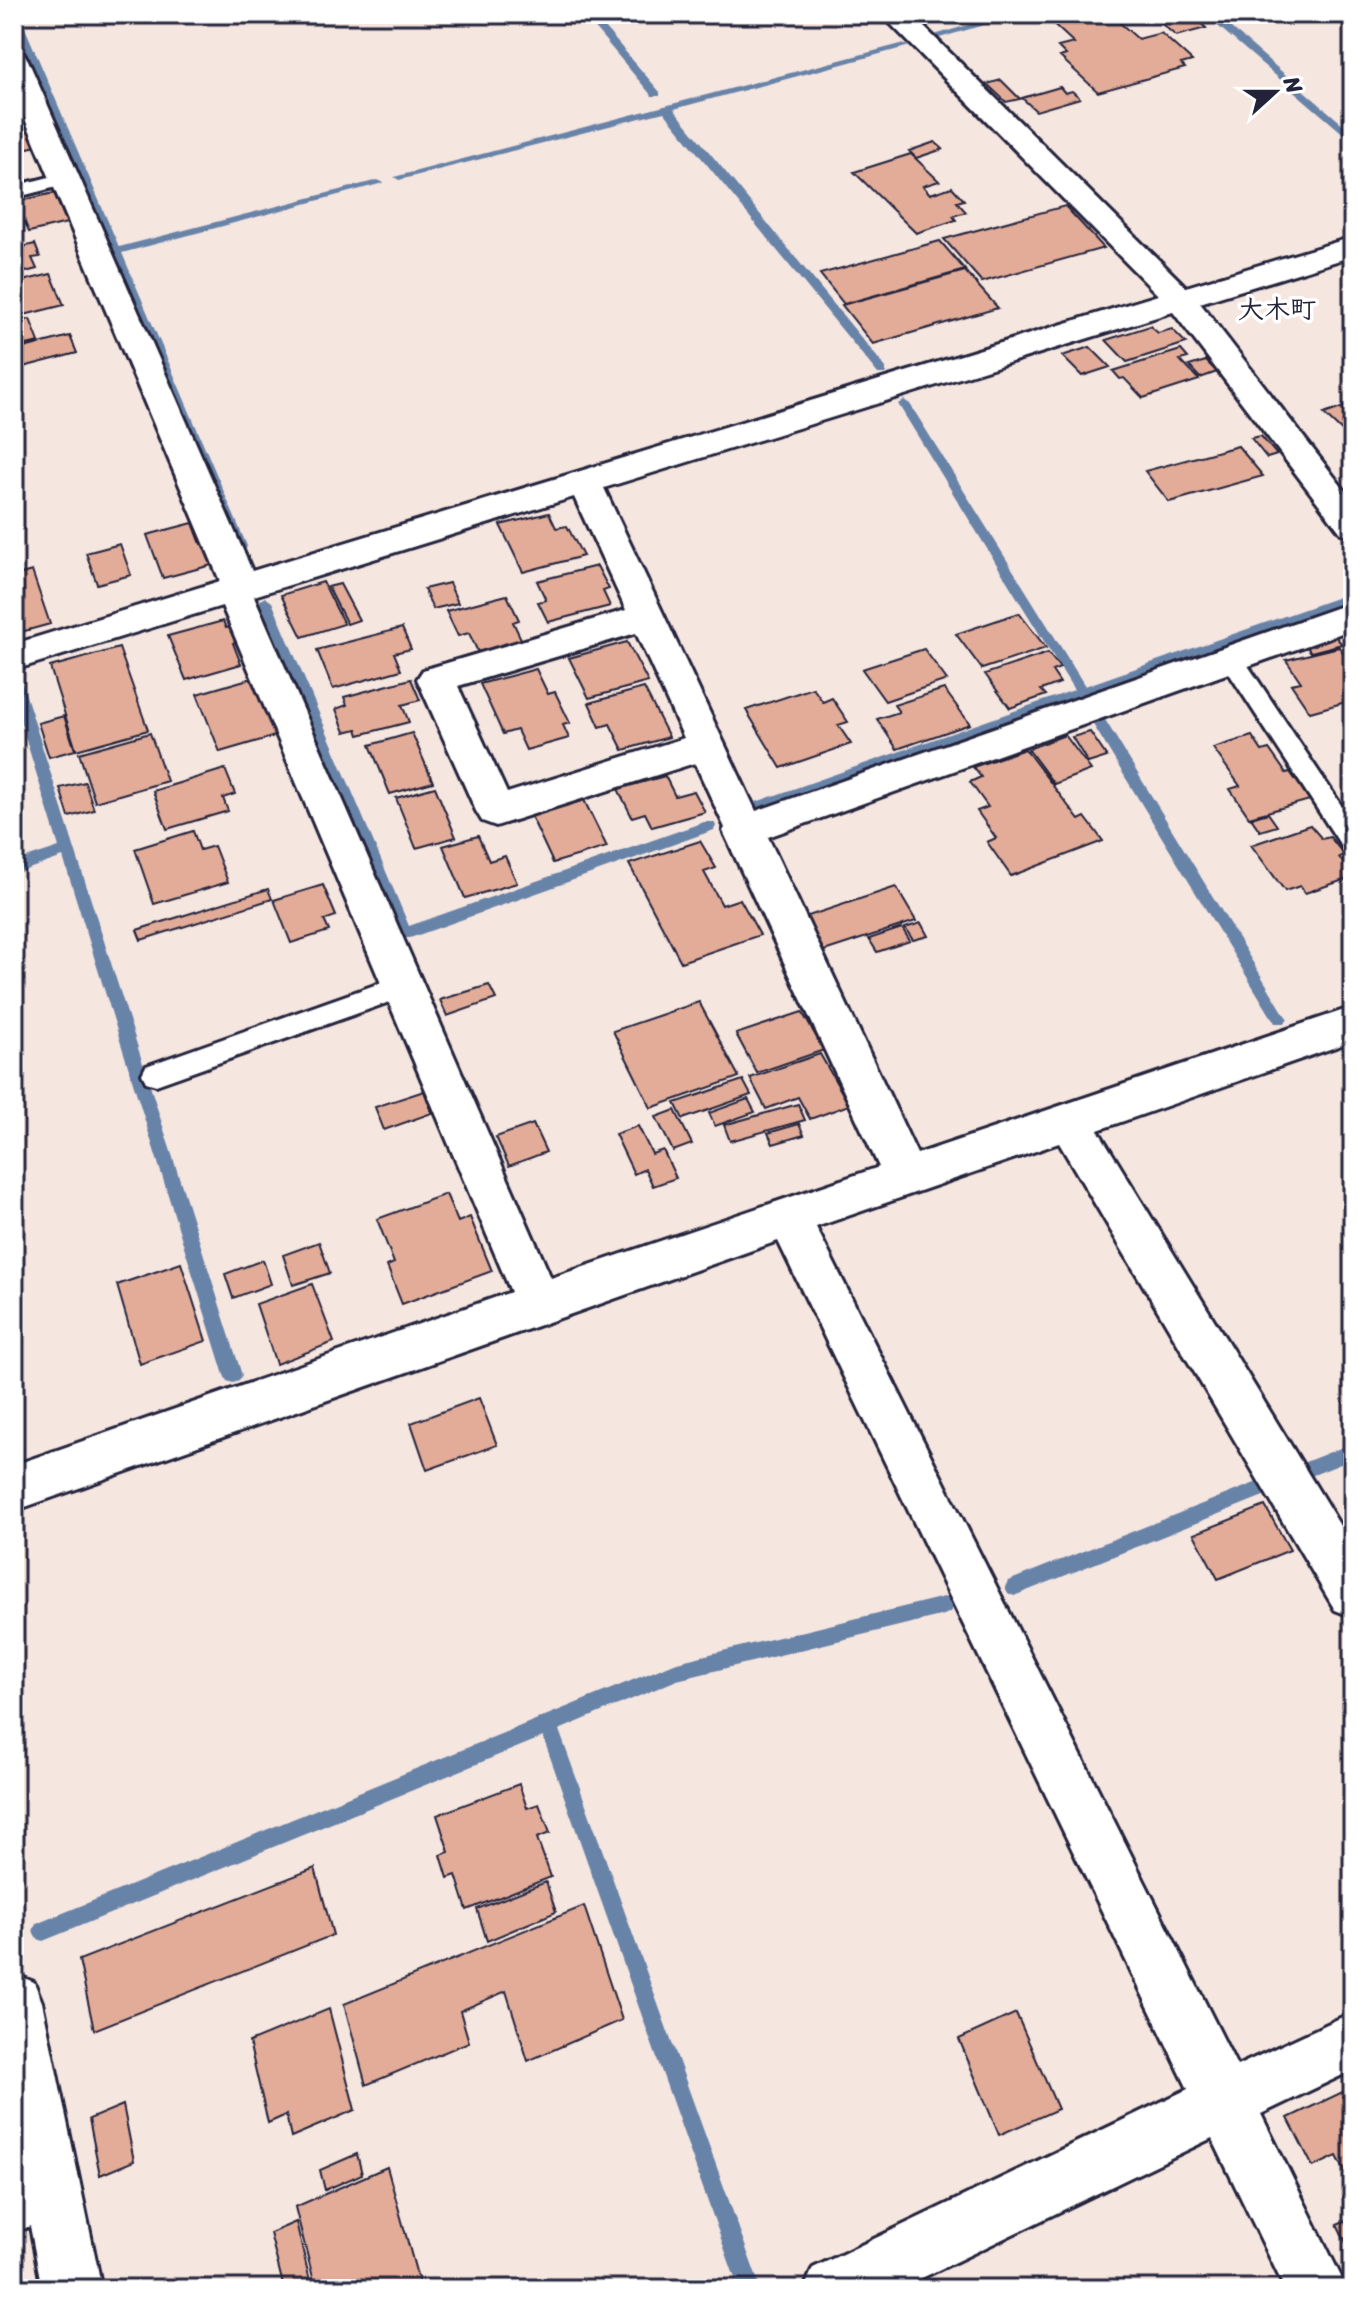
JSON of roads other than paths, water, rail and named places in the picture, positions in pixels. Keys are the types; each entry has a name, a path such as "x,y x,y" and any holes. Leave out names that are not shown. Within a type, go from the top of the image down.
{"street":[{"path":"895,14 1180,299 1353,525"},
{"path":"14,60 539,1303"},
{"path":"14,657 1353,246"},
{"path":"585,483 743,831 906,1178"},
{"path":"743,831 1353,615"},
{"path":"646,617 436,679 496,811 705,746"},
{"path":"14,1488 539,1303 1353,1024"},
{"path":"1070,1122 1353,1593"},
{"path":"789,1218 1317,2289"},
{"path":"14,2002 33,2195 72,2289"},
{"path":"834,2289 1353,2040"}],"lane":[{"path":"14,192 65,179"},
{"path":"1231,658 1353,843"},
{"path":"156,1074 403,986"}],"waterway":[{"path":"14,14 241,546"},
{"path":"588,14 656,94"},
{"path":"936,36 1016,14"},
{"path":"1209,14 1353,139"},
{"path":"399,177 905,46"},
{"path":"667,108 882,371"},
{"path":"116,251 378,183"},
{"path":"904,404 1081,691"},
{"path":"761,806 1353,597"},
{"path":"265,602 405,934 709,826"},
{"path":"15,683 233,1375"},
{"path":"1099,722 1280,1019"},
{"path":"14,868 67,850"},
{"path":"1301,1472 1353,1451"},
{"path":"1014,1587 1265,1487"},
{"path":"548,1725 677,1671 944,1606"},
{"path":"43,1931 548,1725"},
{"path":"548,1725 748,2284"}],"district":[{"name":"大木町","path":"1277,309"}]}
